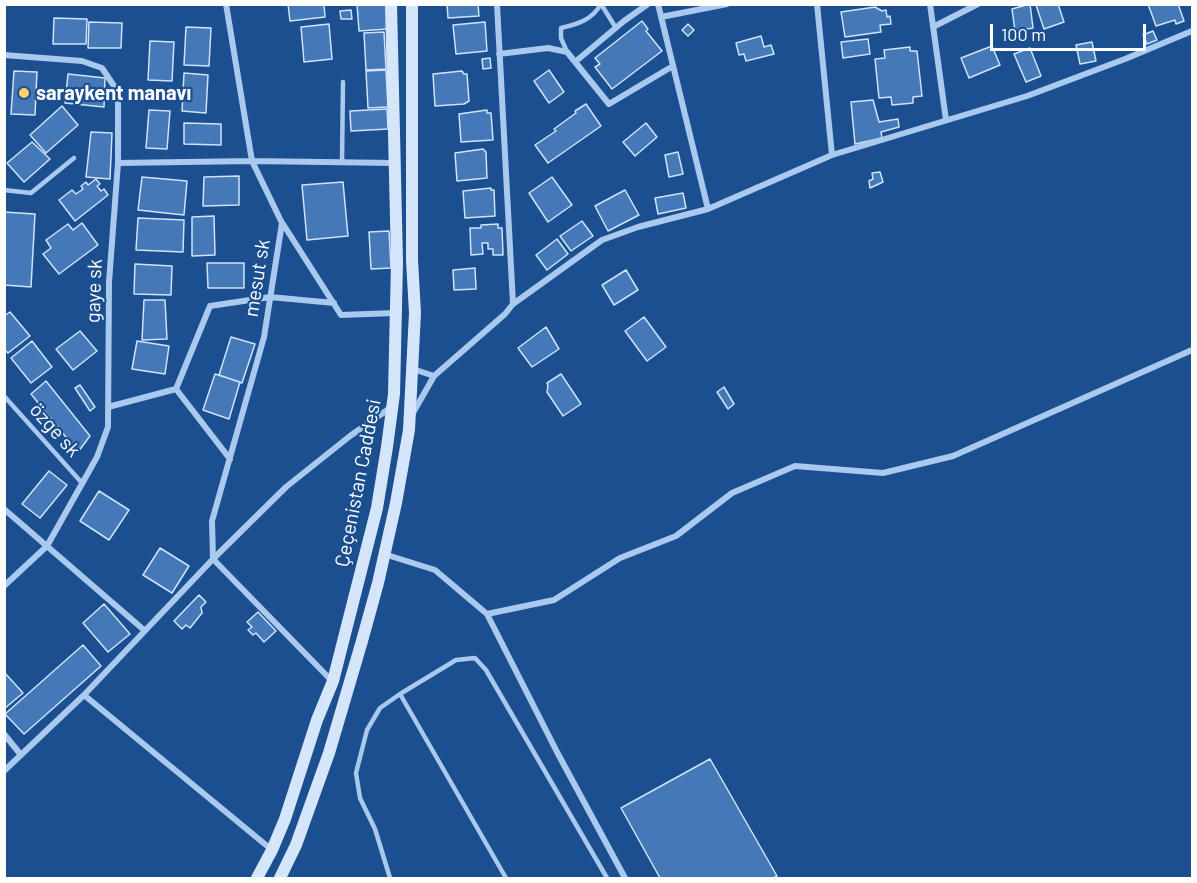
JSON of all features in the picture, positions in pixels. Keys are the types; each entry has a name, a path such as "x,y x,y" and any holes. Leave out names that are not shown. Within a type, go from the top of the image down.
{"main road":[{"name":"Çeçenistan Caddesi","path":"257,879 285,819 317,720 333,681 377,507 393,407 397,262 391,4"},
{"name":"Çeçenistan Caddesi","path":"280,879 296,845 329,753 367,622 396,503 410,419 416,313 412,260 412,4"}],"street":[{"name":"mesut sk","path":"213,559 212,521 264,337 282,224 252,161 226,4"},
{"path":"497,4 513,304"},
{"path":"575,62 648,4"},
{"path":"658,4 708,209"},
{"path":"661,17 728,4"},
{"path":"817,4 832,155"},
{"path":"930,4 946,120"},
{"path":"933,27 978,4"},
{"path":"410,419 434,376 505,314 513,304 602,240 638,226 708,209 832,155 1027,96 1192,31"},
{"path":"499,54 548,48 567,52 609,104 673,66"},
{"name":"gaye sk","path":"4,55 82,61 102,68 118,92 118,163 109,282 108,427 97,457 47,546 4,586"},
{"path":"118,163 252,161 394,163"},
{"path":"282,224 341,315 395,313"},
{"path":"176,389 210,306 270,297 334,303"},
{"path":"487,614 554,600 620,558 676,536 732,493 795,466 883,473 953,456 1192,350"},
{"path":"413,369 434,376"},
{"path":"108,407 176,389"},
{"path":"176,389 230,459"},
{"path":"4,771 84,694 213,559 286,487 350,436 393,407"},
{"path":"4,509 144,630"},
{"path":"384,554 435,570 487,614 625,879"},
{"path":"213,559 333,681"},
{"path":"84,694 272,850"},
{"path":"4,734 21,755"}],"lane":[{"path":"567,52 561,38 561,28 595,15 601,4 616,28"},
{"path":"342,162 343,82"},
{"path":"4,190 31,193 74,158"},
{"name":"özge sk","path":"4,396 82,483"},
{"path":"390,879 375,829 360,798 356,773 367,730 380,708 400,694 456,660 475,658 486,670 607,879"},
{"path":"400,694 506,879"}],"building":[{"path":"288,4 324,4 325,17 290,21"},
{"path":"357,4 386,4 388,29 359,31"},
{"path":"447,4 478,4 479,16 448,18"},
{"path":"1030,4 1033,28 1015,31 1012,9"},
{"path":"1058,4 1064,22 1044,29 1036,5"},
{"path":"1148,4 1178,4 1184,21 1176,24 1175,20 1156,26"},
{"path":"875,7 882,11 886,10 891,24 880,25 881,32 845,37 841,12"},
{"path":"351,10 352,19 341,19 340,11"},
{"path":"54,18 87,19 86,44 53,44"},
{"path":"642,21 648,29 646,31 662,51 612,89 595,67 600,64 595,58"},
{"path":"89,22 122,23 121,48 88,48"},
{"path":"485,22 487,51 456,54 453,25"},
{"path":"329,24 332,59 304,62 301,27"},
{"path":"688,24 694,30 688,36 682,30"},
{"path":"186,27 211,28 209,66 184,65"},
{"path":"1153,31 1157,40 1147,44 1143,35"},
{"path":"384,32 386,69 366,70 364,33"},
{"path":"761,36 764,47 771,45 774,54 746,61 744,54 739,55 736,43"},
{"path":"868,39 870,54 843,58 841,42"},
{"path":"150,41 174,42 172,81 148,80"},
{"path":"1092,42 1096,61 1080,64 1076,45"},
{"path":"992,46 1000,65 969,78 961,58"},
{"path":"910,47 910,51 917,51 922,96 913,97 913,103 892,105 891,97 879,98 875,59 885,58 884,50"},
{"path":"1030,48 1041,76 1026,82 1014,54"},
{"path":"490,58 491,68 483,69 482,59"},
{"path":"386,70 388,107 368,108 366,71"},
{"path":"549,70 564,92 549,103 534,81"},
{"path":"14,71 37,72 35,115 11,114"},
{"path":"462,71 467,74 469,101 464,104 435,106 433,74"},
{"path":"184,73 208,75 206,113 182,111"},
{"path":"68,74 105,78 104,107 65,103"},
{"path":"873,100 879,122 898,119 899,127 881,132 882,138 855,144 851,102"},
{"path":"586,104 601,126 548,163 535,145 556,131 554,129"},
{"path":"62,106 78,125 46,153 30,135"},
{"path":"387,109 388,129 351,131 350,111"},
{"path":"149,110 170,111 167,149 146,148"},
{"path":"487,110 487,113 491,113 493,140 461,142 459,114"},
{"path":"184,123 221,124 221,145 184,144"},
{"path":"646,123 657,137 635,156 623,142"},
{"path":"91,132 112,133 110,179 86,177"},
{"path":"32,142 50,159 24,182 7,163"},
{"path":"483,149 486,152 487,178 457,181 455,153"},
{"path":"678,152 683,174 669,177 665,155"},
{"path":"880,172 883,182 870,188 869,181 873,179 872,173"},
{"path":"239,176 239,205 203,206 204,177"},
{"path":"142,177 187,181 184,215 138,210"},
{"path":"552,177 572,205 548,222 529,193"},
{"path":"96,179 100,184 97,186 101,191 104,189 108,195 75,221 59,200 72,190 76,194 83,189 81,186 86,182 88,185"},
{"path":"343,182 348,236 307,240 302,185"},
{"path":"491,188 494,190 495,216 465,218 463,191"},
{"path":"625,190 639,215 608,231 595,206"},
{"path":"683,193 686,208 658,214 655,198"},
{"path":"4,212 35,214 31,287 4,285"},
{"path":"214,216 215,255 192,256 192,217"},
{"path":"138,218 184,220 183,252 136,250"},
{"path":"582,221 593,236 571,251 560,236"},
{"path":"82,223 98,245 59,274 43,254 51,248 46,240 68,224 73,230"},
{"path":"498,224 498,228 502,228 503,255 493,255 493,249 488,249 488,243 482,243 483,254 471,255 470,228"},
{"path":"389,231 391,268 371,269 369,232"},
{"path":"557,239 568,254 547,270 536,255"},
{"path":"207,263 244,263 244,288 208,288"},
{"path":"135,264 172,266 171,295 134,294"},
{"path":"475,268 476,289 454,290 453,270"},
{"path":"626,270 638,290 614,305 602,285"},
{"path":"144,300 165,300 167,339 142,340"},
{"path":"10,312 30,336 8,353 4,349 4,316"},
{"path":"644,317 666,347 647,361 625,331"},
{"path":"546,327 559,349 532,367 518,348"},
{"path":"80,331 97,351 73,370 56,349"},
{"path":"231,337 255,344 242,383 219,375"},
{"path":"32,341 52,367 31,383 11,358"},
{"path":"137,341 169,346 165,374 132,369"},
{"path":"215,374 240,382 229,419 203,410"},
{"path":"561,374 581,404 563,416 547,392 547,383"},
{"path":"46,381 90,436 78,452 31,394"},
{"path":"80,385 95,407 90,411 75,388"},
{"path":"724,387 734,404 728,409 717,392"},
{"path":"49,471 67,485 40,518 22,504"},
{"path":"99,491 129,510 109,540 80,521"},
{"path":"160,548 189,566 172,593 143,575"},
{"path":"199,595 206,602 201,607 202,613 190,628 186,625 182,629 174,621"},
{"path":"104,604 130,634 108,652 83,623"},
{"path":"258,612 276,631 264,642 256,633 253,635 248,630 252,627 247,622"},
{"path":"83,645 101,666 24,734 5,714"},
{"path":"4,672 23,693 4,709"},
{"path":"710,759 777,876 773,878 660,878 621,808"}],"place":[{"name":"saraykent manavı","path":"24,93"}]}
